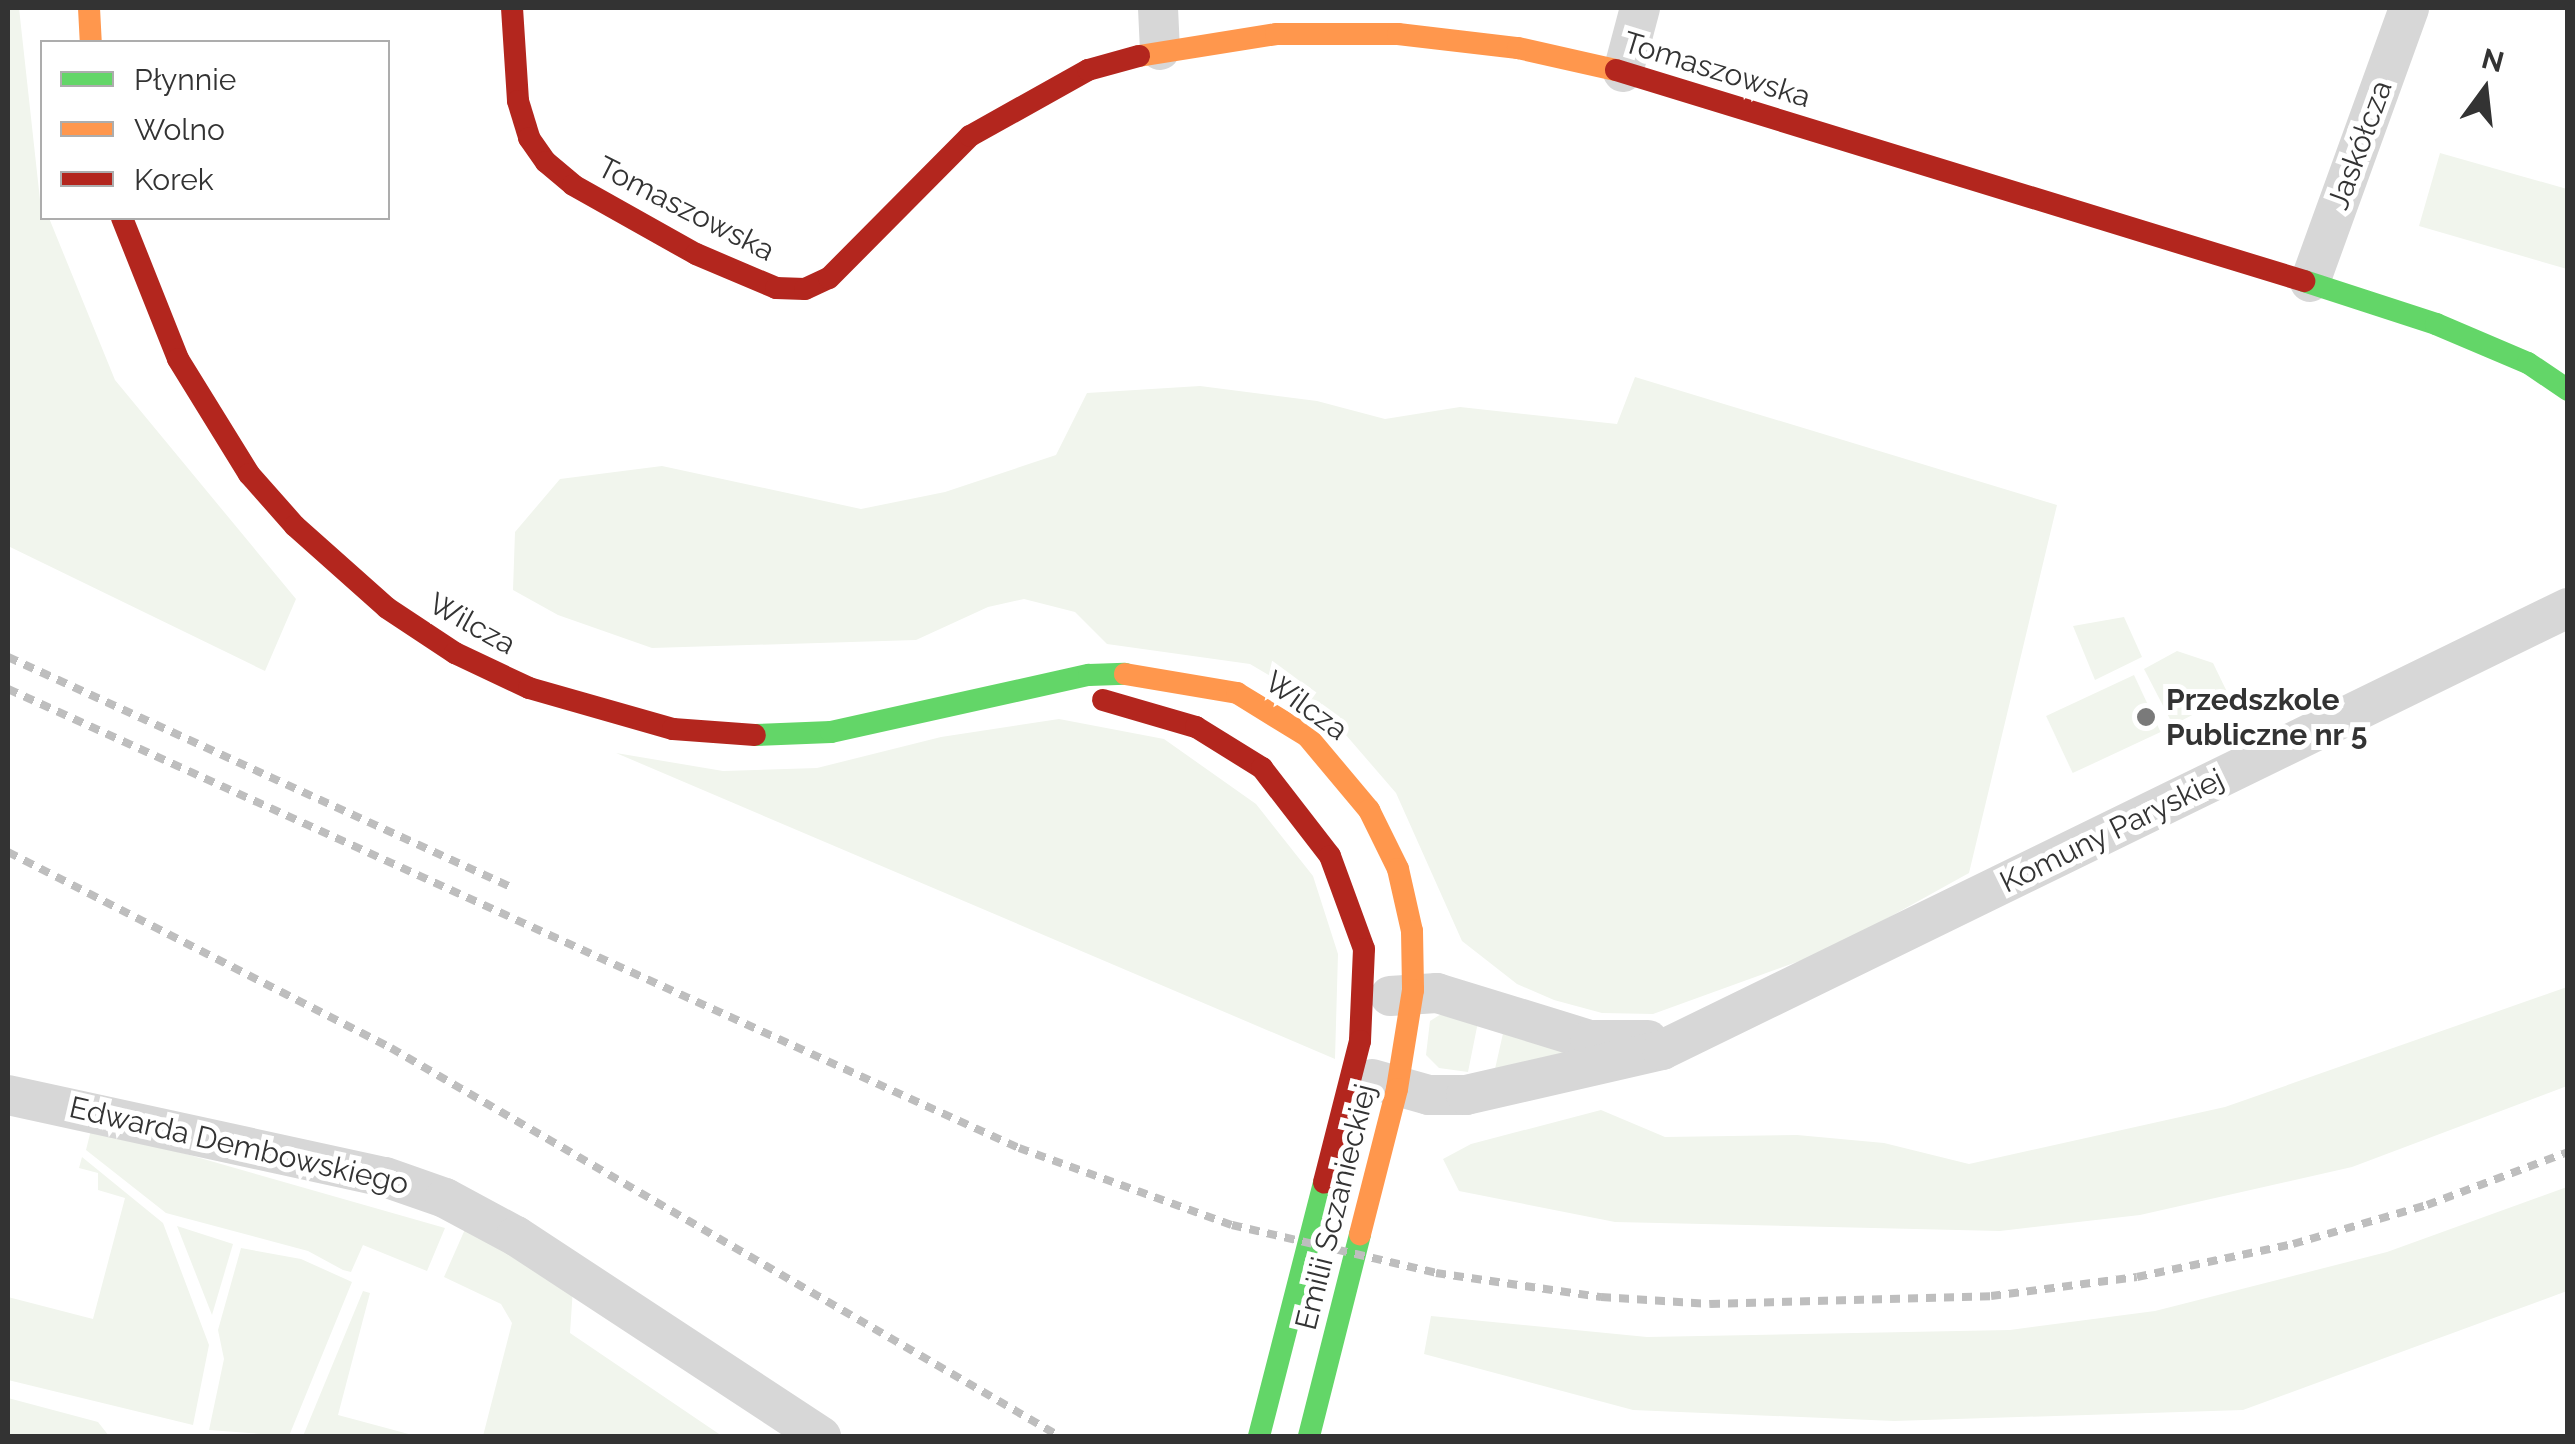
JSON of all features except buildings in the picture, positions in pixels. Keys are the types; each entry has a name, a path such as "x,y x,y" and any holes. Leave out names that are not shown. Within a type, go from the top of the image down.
{"street":[{"path":"89,8 91,40"},
{"name":"Tomaszowska","path":"512,8 518,101 530,138 573,186 740,276 805,289 854,260 944,158 1010,109 1088,70 1160,50 1276,34 1398,34 1518,48 1624,72 2310,282 2484,343 2568,390"},
{"path":"1158,8 1160,50"},
{"path":"1624,72 1640,8"},
{"name":"Jaskółcza","path":"2310,282 2409,8"},
{"name":"Wilcza","path":"123,220 178,359 249,474 320,553 455,653 566,701 706,734 831,732 1089,675 1142,674 1227,690 1288,722 1340,769 1385,840 1410,914 1413,990"},
{"name":"Komuny Paryskiej","path":"1397,1089 1482,1094 1634,1059 1712,1030 2568,608"},
{"name":"Wilcza","path":"1000,695 1068,696 1146,708 1225,740 1254,762 1315,832 1353,907 1366,965 1360,1037"},
{"path":"1397,1089 1366,1074 1360,1037 1386,998 1413,990"},
{"name":"Komuny Paryskiej","path":"1413,990 1454,996 1590,1040 1656,1040 1712,1030"},
{"name":"Emilii Sczanieckiej","path":"1309,1436 1397,1089 1413,990"},
{"name":"Emilii Sczanieckiej","path":"1259,1436 1360,1037"},
{"name":"Edwarda Dembowskiego","path":"8,1094 384,1177 445,1198 516,1236 821,1436"}],"shaded area":[{"path":"8,8 19,8 40,220 50,220 115,380 296,599 265,671 8,546"},
{"path":"2440,153 2567,189 2567,269 2419,226"},
{"path":"1635,377 2057,505 1969,873 1830,950 1653,1014 1602,1013 1554,1000 1517,984 1462,941 1396,793 1320,705 1250,664 1107,644 1075,612 1024,599 988,607 916,640 652,648 558,615 513,590 515,532 560,479 662,466 861,509 945,492 1056,455 1087,393 1200,386 1317,401 1385,419 1460,407 1617,424"},
{"path":"2124,617 2142,657 2095,680 2073,626"},
{"path":"2177,651 2213,663 2229,696 2173,725 2144,669"},
{"path":"2134,675 2161,732 2073,773 2046,716"},
{"path":"1059,719 1164,739 1256,804 1313,876 1338,954 1335,1059 616,753 723,771 817,768 941,737"},
{"path":"2567,987 2567,1086 2352,1167 2140,1215 2000,1231 1615,1222 1459,1191 1443,1159 1471,1144 1601,1110 1665,1137 1797,1135 1884,1143 1969,1164 2225,1107"},
{"path":"1446,1011 1479,1017 1468,1072 1439,1068 1426,1055 1430,1021"},
{"path":"1504,1029 1580,1052 1495,1069"},
{"path":"91,1130 445,1228 427,1271 363,1245 351,1272 343,1270 308,1251 166,1213 86,1150"},
{"path":"82,1157 163,1223 209,1345 193,1425 8,1380 8,1297 93,1319 125,1198 98,1190 98,1173 79,1168"},
{"path":"2567,1187 2567,1291 2243,1410 1894,1421 1633,1410 1424,1354 1431,1316 1647,1337 2010,1330 2155,1311 2387,1252"},
{"path":"177,1226 233,1244 212,1315"},
{"path":"466,1227 573,1288 570,1333 722,1436 483,1436 512,1323 501,1304 444,1277"},
{"path":"241,1248 301,1259 352,1282 289,1436 209,1430 224,1359 218,1330"},
{"path":"363,1291 370,1293 338,1415 416,1436 303,1436"},
{"path":"8,1398 98,1422 109,1436 8,1436"}],"railway":[{"path":"8,657 513,888"},
{"path":"8,689 1019,1148 1232,1225 1436,1273 1601,1297 1710,1304 1991,1296 2137,1277 2293,1244 2427,1205 2568,1152"},
{"path":"8,852 391,1048 1059,1436"}],"traffic: fast":[{"path":"2304,281 2436,324 2528,363 2568,390"},
{"path":"755,735 831,732 1089,675 1125,674"},
{"path":"1259,1436 1324,1182"},
{"path":"1309,1436 1360,1234"}],"traffic: slow":[{"path":"89,8 91,40"},
{"path":"1139,56 1276,34 1398,34 1518,48 1616,70"},
{"path":"1125,674 1237,693 1307,736 1369,810 1398,869 1412,931 1413,990 1397,1089 1360,1234"}],"traffic: jam":[{"path":"512,8 518,101 529,138 546,162 573,185 696,254 776,288 805,289 829,278 970,136 1088,70 1139,56"},
{"path":"1616,70 2304,281"},
{"path":"123,220 178,359 249,474 295,526 387,608 455,653 529,688 673,729 755,735"},
{"path":"1103,700 1196,727 1262,768 1330,856 1364,949 1360,1041 1324,1182"}],"place":[{"name":"Przedszkole Publiczne nr 5","path":"2146,717"}]}
